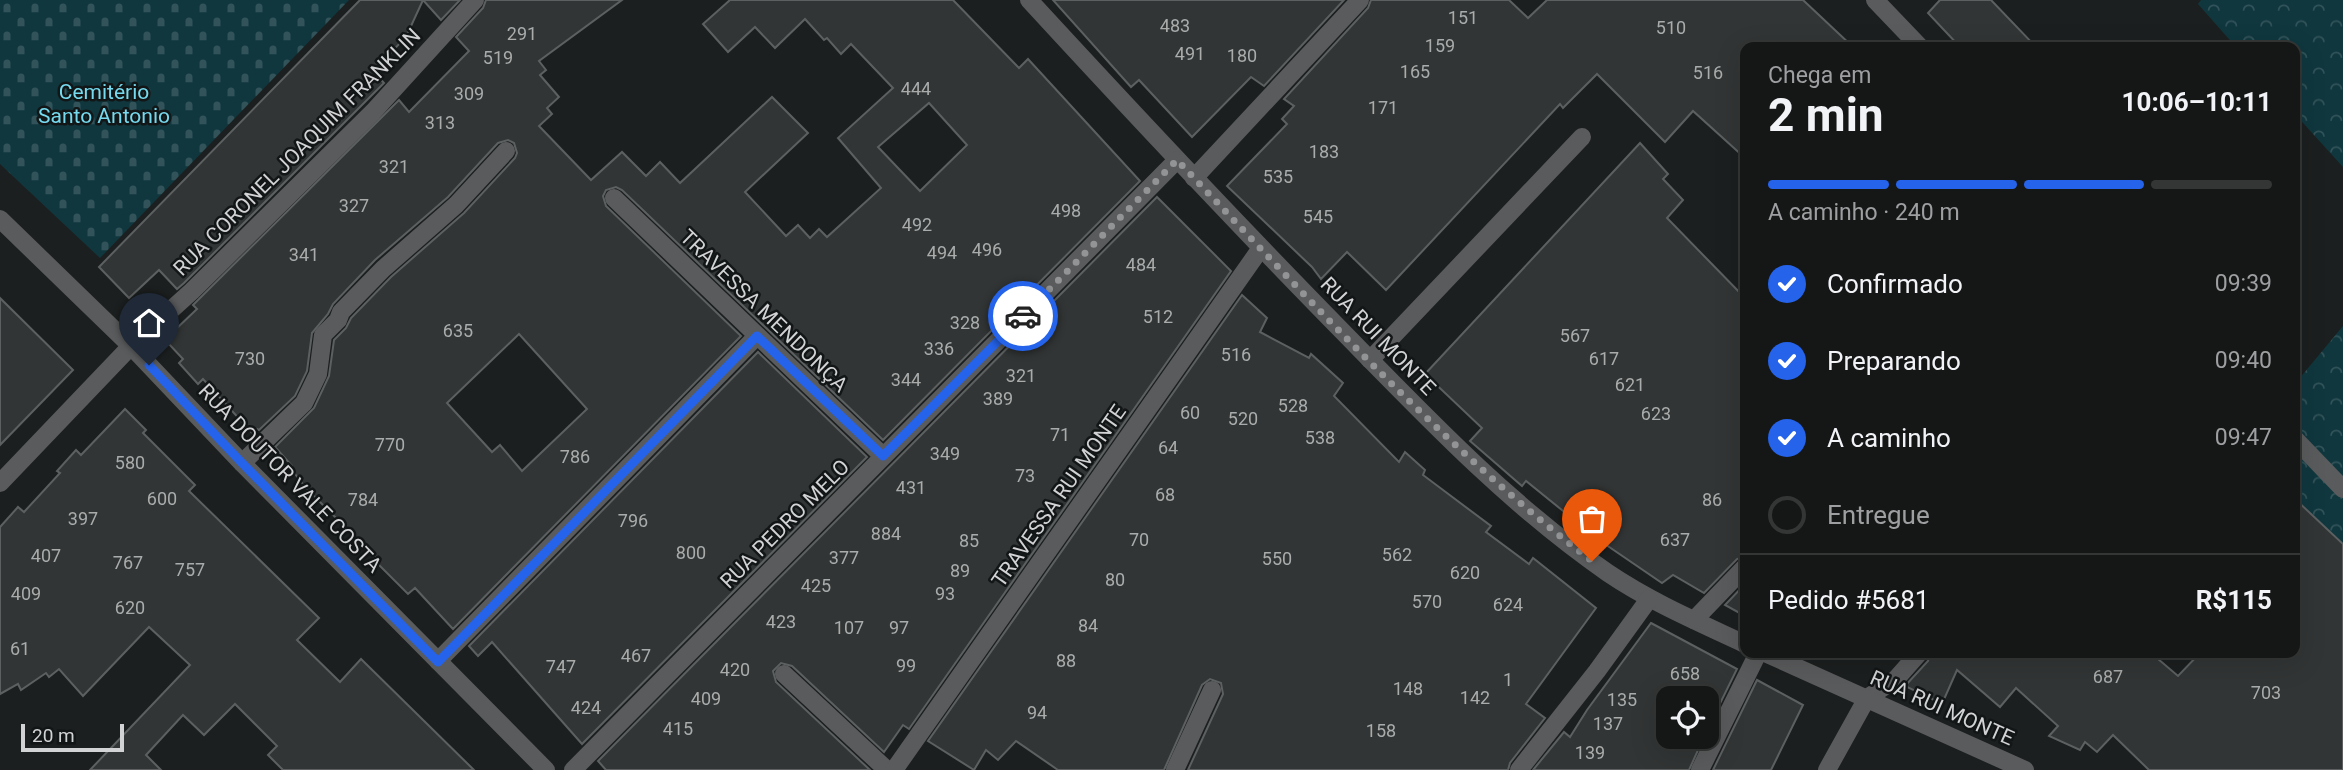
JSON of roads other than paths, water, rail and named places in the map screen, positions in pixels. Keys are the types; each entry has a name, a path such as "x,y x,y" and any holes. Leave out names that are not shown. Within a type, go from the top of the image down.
{"street":[{"name":"RUA CORONEL JOAQUIM FRANKLIN","path":"0,483 131,346 192,291 373,112 475,0"},
{"name":"RUA RUI MONTE","path":"1029,0 1261,248 1422,414 1501,487 1598,566 1649,599 1740,642"},
{"path":"1194,178 1360,0"},
{"path":"1875,0 1915,42"},
{"path":"1370,360 1582,137"},
{"path":"242,463 304,402 318,374 323,335 338,320 341,312 376,276 456,205 506,151"},
{"name":"RUA PEDRO MELO","path":"573,770 1177,160"},
{"name":"TRAVESSA MENDONÇA","path":"614,198 883,456"},
{"name":"RUA DOUTOR VALE COSTA","path":"0,219 131,346 242,463 546,770"},
{"name":"TRAVESSA RUI MONTE","path":"894,770 1261,248"},
{"path":"438,662 757,336"},
{"path":"2300,444 2343,489"},
{"path":"1694,620 1740,572"},
{"path":"1519,770 1597,671 1649,599"},
{"path":"1700,770 1756,658"},
{"name":"RUA RUI MONTE","path":"1776,658 2025,770"},
{"path":"1827,770 1867,698 1896,679 1915,658"},
{"path":"784,674 887,770"},
{"path":"1175,770 1212,690"}],"park label":[{"name":"Cemitério Santo Antonio","path":"104,104"}]}
